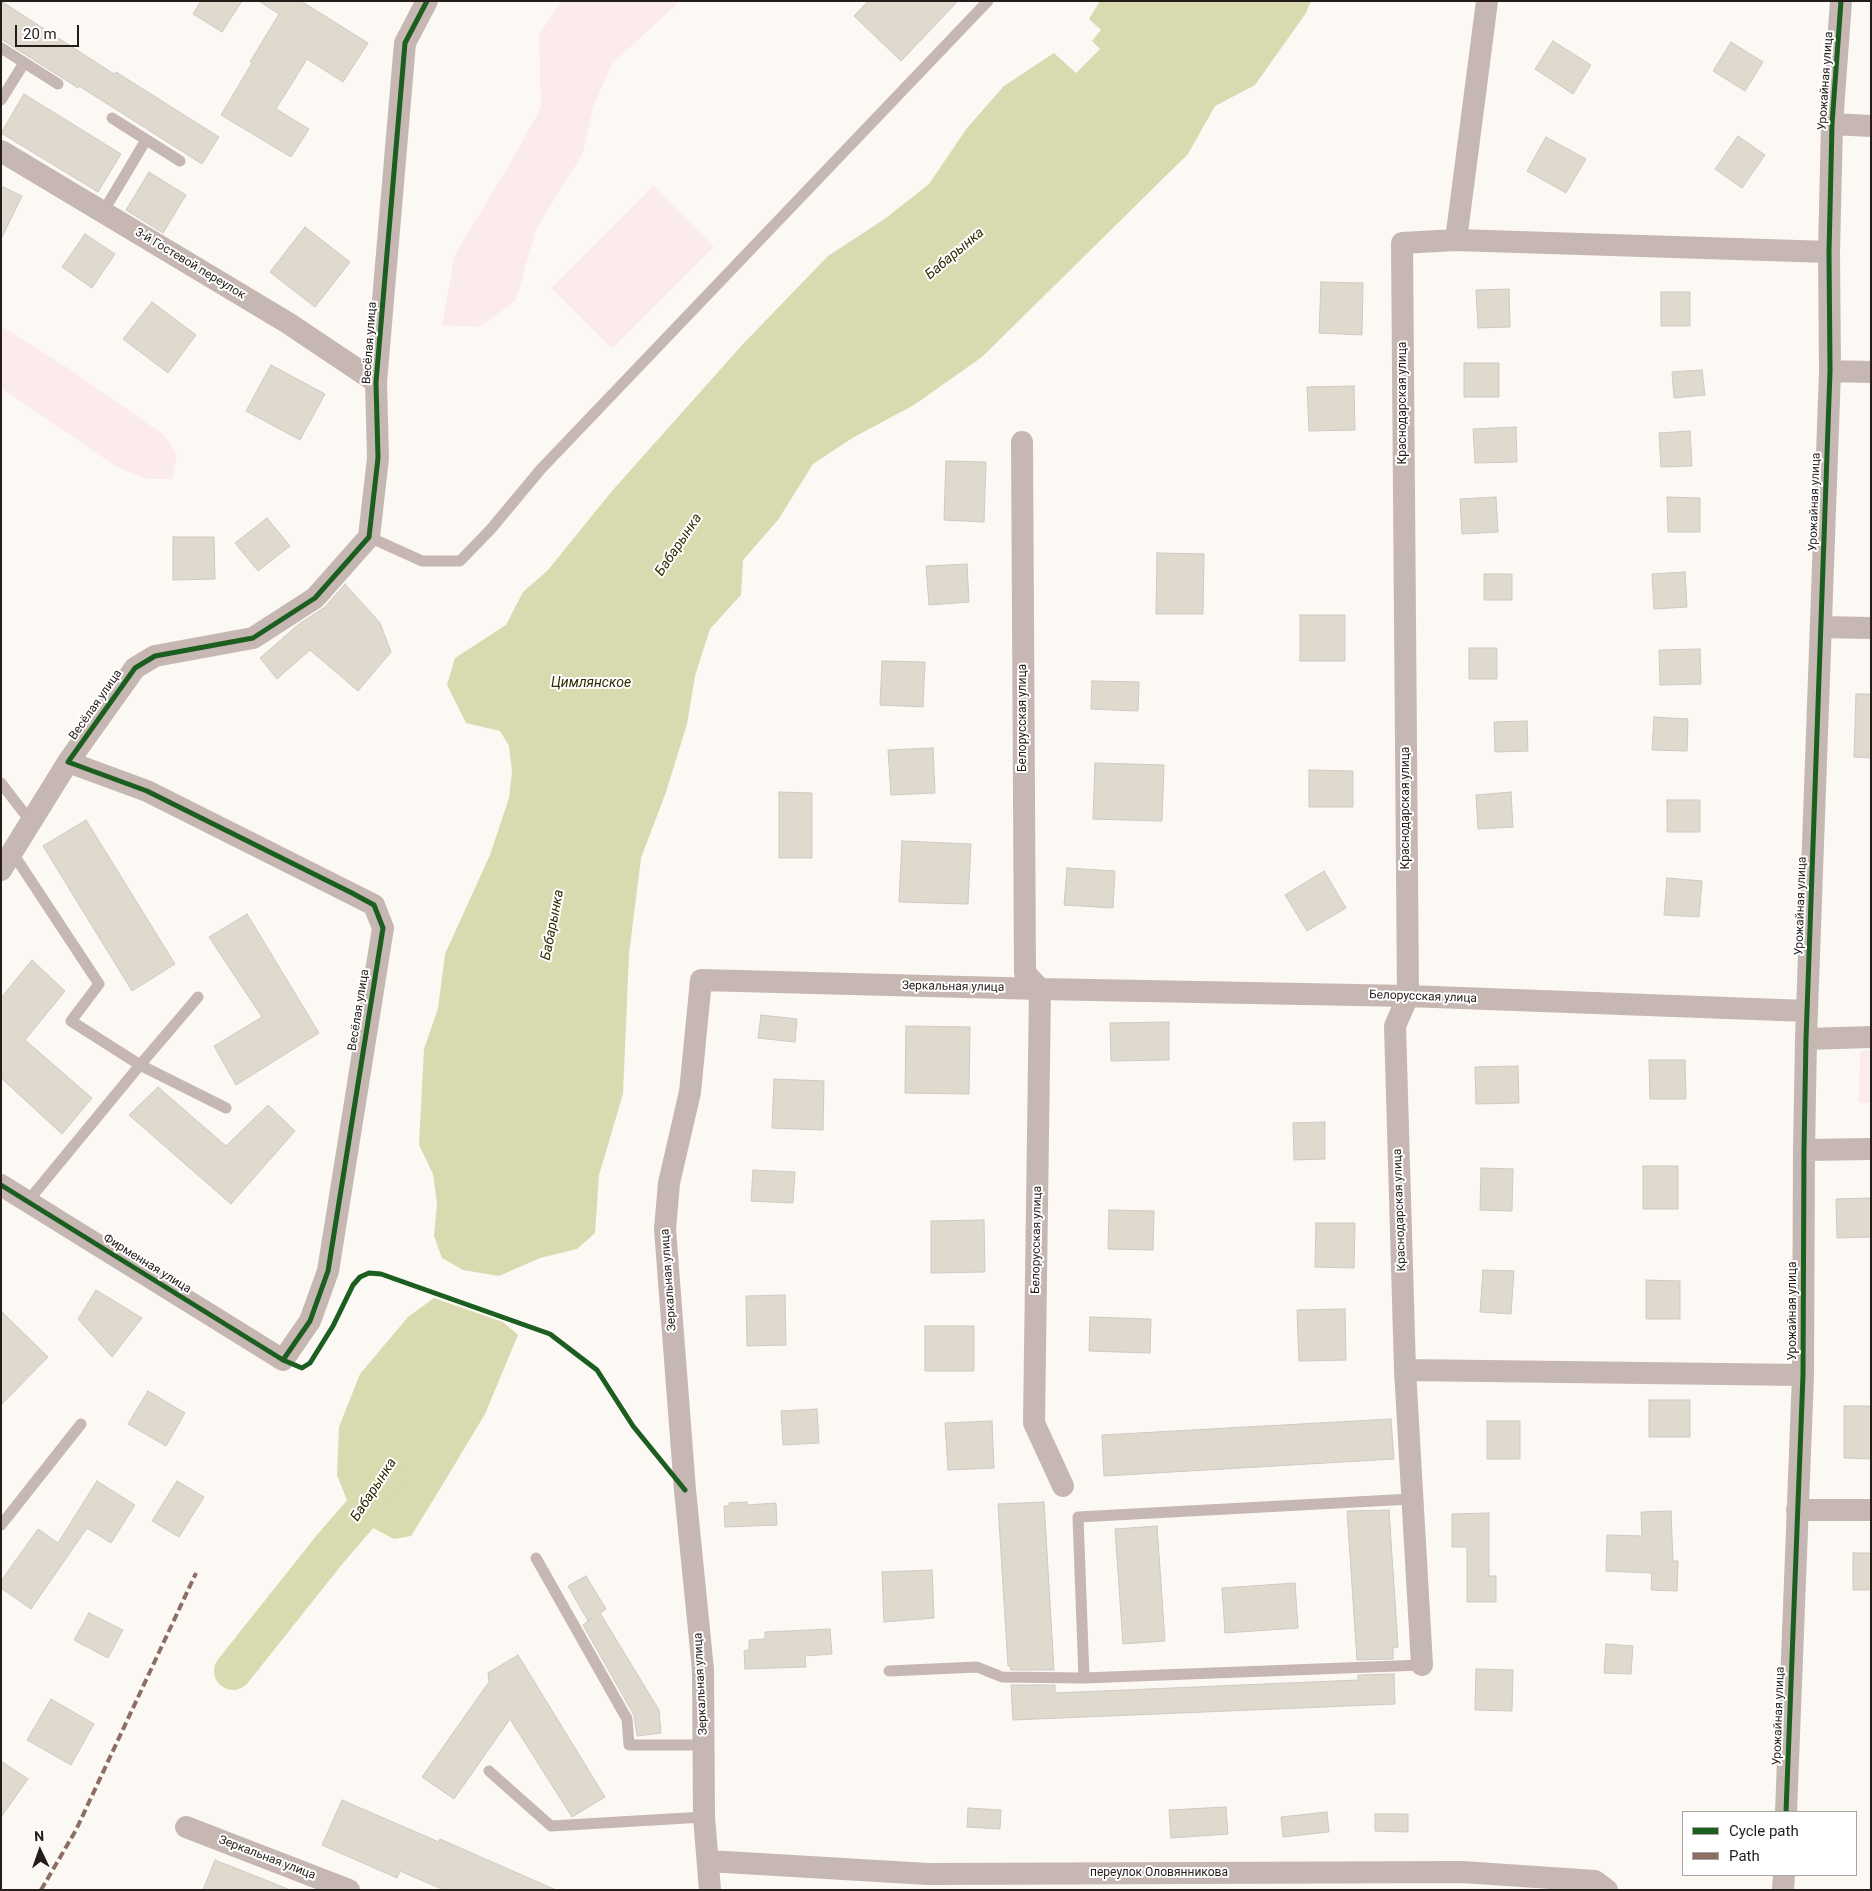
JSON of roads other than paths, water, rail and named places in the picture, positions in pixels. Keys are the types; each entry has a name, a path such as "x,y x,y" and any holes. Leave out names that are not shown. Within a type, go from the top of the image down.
{"street":[{"name":"Весёлая улица","path":"283,1360 310,1321 328,1271 383,928 374,905 359,897 147,790 68,762 135,668 155,656 254,638 315,598 370,537 378,458 376,382 405,43 427,1"},
{"path":"1487,1 1456,240 1829,252"},
{"name":"Урожайная улица","path":"1786,1811 1803,1375 1806,1039 1830,371 1829,252 1832,124 1841,1"},
{"path":"1832,124 1871,126"},
{"name":"3-й Гостевой переулок","path":"1,151 288,323 376,382"},
{"name":"Краснодарская улица","path":"1422,1665 1405,1370 1395,1026 1408,996 1402,243 1456,240"},
{"path":"1830,371 1871,372"},
{"name":"Белорусская улица","path":"1022,442 1025,973 1040,989 1034,1423 1063,1486"},
{"path":"1821,627 1871,628"},
{"path":"7,861 68,762"},
{"name":"Зеркальная улица","path":"710,1890 704,1816 703,1670 685,1490 665,1228 669,1183 690,1092 702,980 1040,989"},
{"name":"Белорусская улица","path":"1040,989 1408,996 1807,1011"},
{"path":"1806,1039 1871,1037"},
{"path":"1804,1150 1871,1149"},
{"name":"Фирменная улица","path":"1,1185 283,1360"},
{"path":"1405,1370 1803,1375"},
{"path":"1797,1510 1871,1510"},
{"name":"Зеркальная улица","path":"186,1827 349,1890"},
{"name":"переулок Оловянникова","path":"708,1861 926,1882 1462,1872 1595,1881 1607,1890"},
{"path":"1783,1890 1784,1876"}],"lane":[{"path":"370,537 422,561 460,561 491,529 541,469 988,1"},
{"path":"1,48 58,84"},
{"path":"1,100 24,62"},
{"path":"112,118 180,161"},
{"path":"103,212 146,140"},
{"path":"1,784 31,822"},
{"path":"7,861 99,984 71,1021 140,1065 226,1108"},
{"path":"28,1201 198,997"},
{"path":"1,1525 81,1424"},
{"path":"1084,1678 1078,1517 1411,1500"},
{"path":"536,1558 626,1719 629,1745 704,1745"},
{"path":"889,1671 977,1667 1002,1677 1084,1678 1422,1665"},
{"path":"490,1771 551,1826 704,1816"}],"water":[{"name":"Цимлянское","path":"1100,1 1311,1 1306,13 1255,85 1215,106 1188,154 982,357 914,405 854,437 813,464 778,520 743,560 741,595 710,629 695,676 687,724 666,792 641,858 629,954 623,1094 599,1175 595,1233 577,1249 540,1258 499,1276 463,1270 442,1258 434,1236 437,1204 433,1174 419,1145 424,1049 438,1008 445,954 490,855 509,798 512,771 509,746 500,731 466,723 447,685 455,658 506,625 523,592 548,570 612,491 743,344 828,256 886,218 929,184 967,128 1004,86 1054,53 1076,73 1100,49 1092,41 1101,30 1089,19"},
{"path":"434,1298 503,1322 518,1335 485,1414 443,1484 411,1536 394,1539 354,1518 337,1475 339,1427 360,1374 408,1317"}],"waterway":[{"name":"Бабарынка","path":"233,1671 330,1549 369,1504 385,1476"}]}
